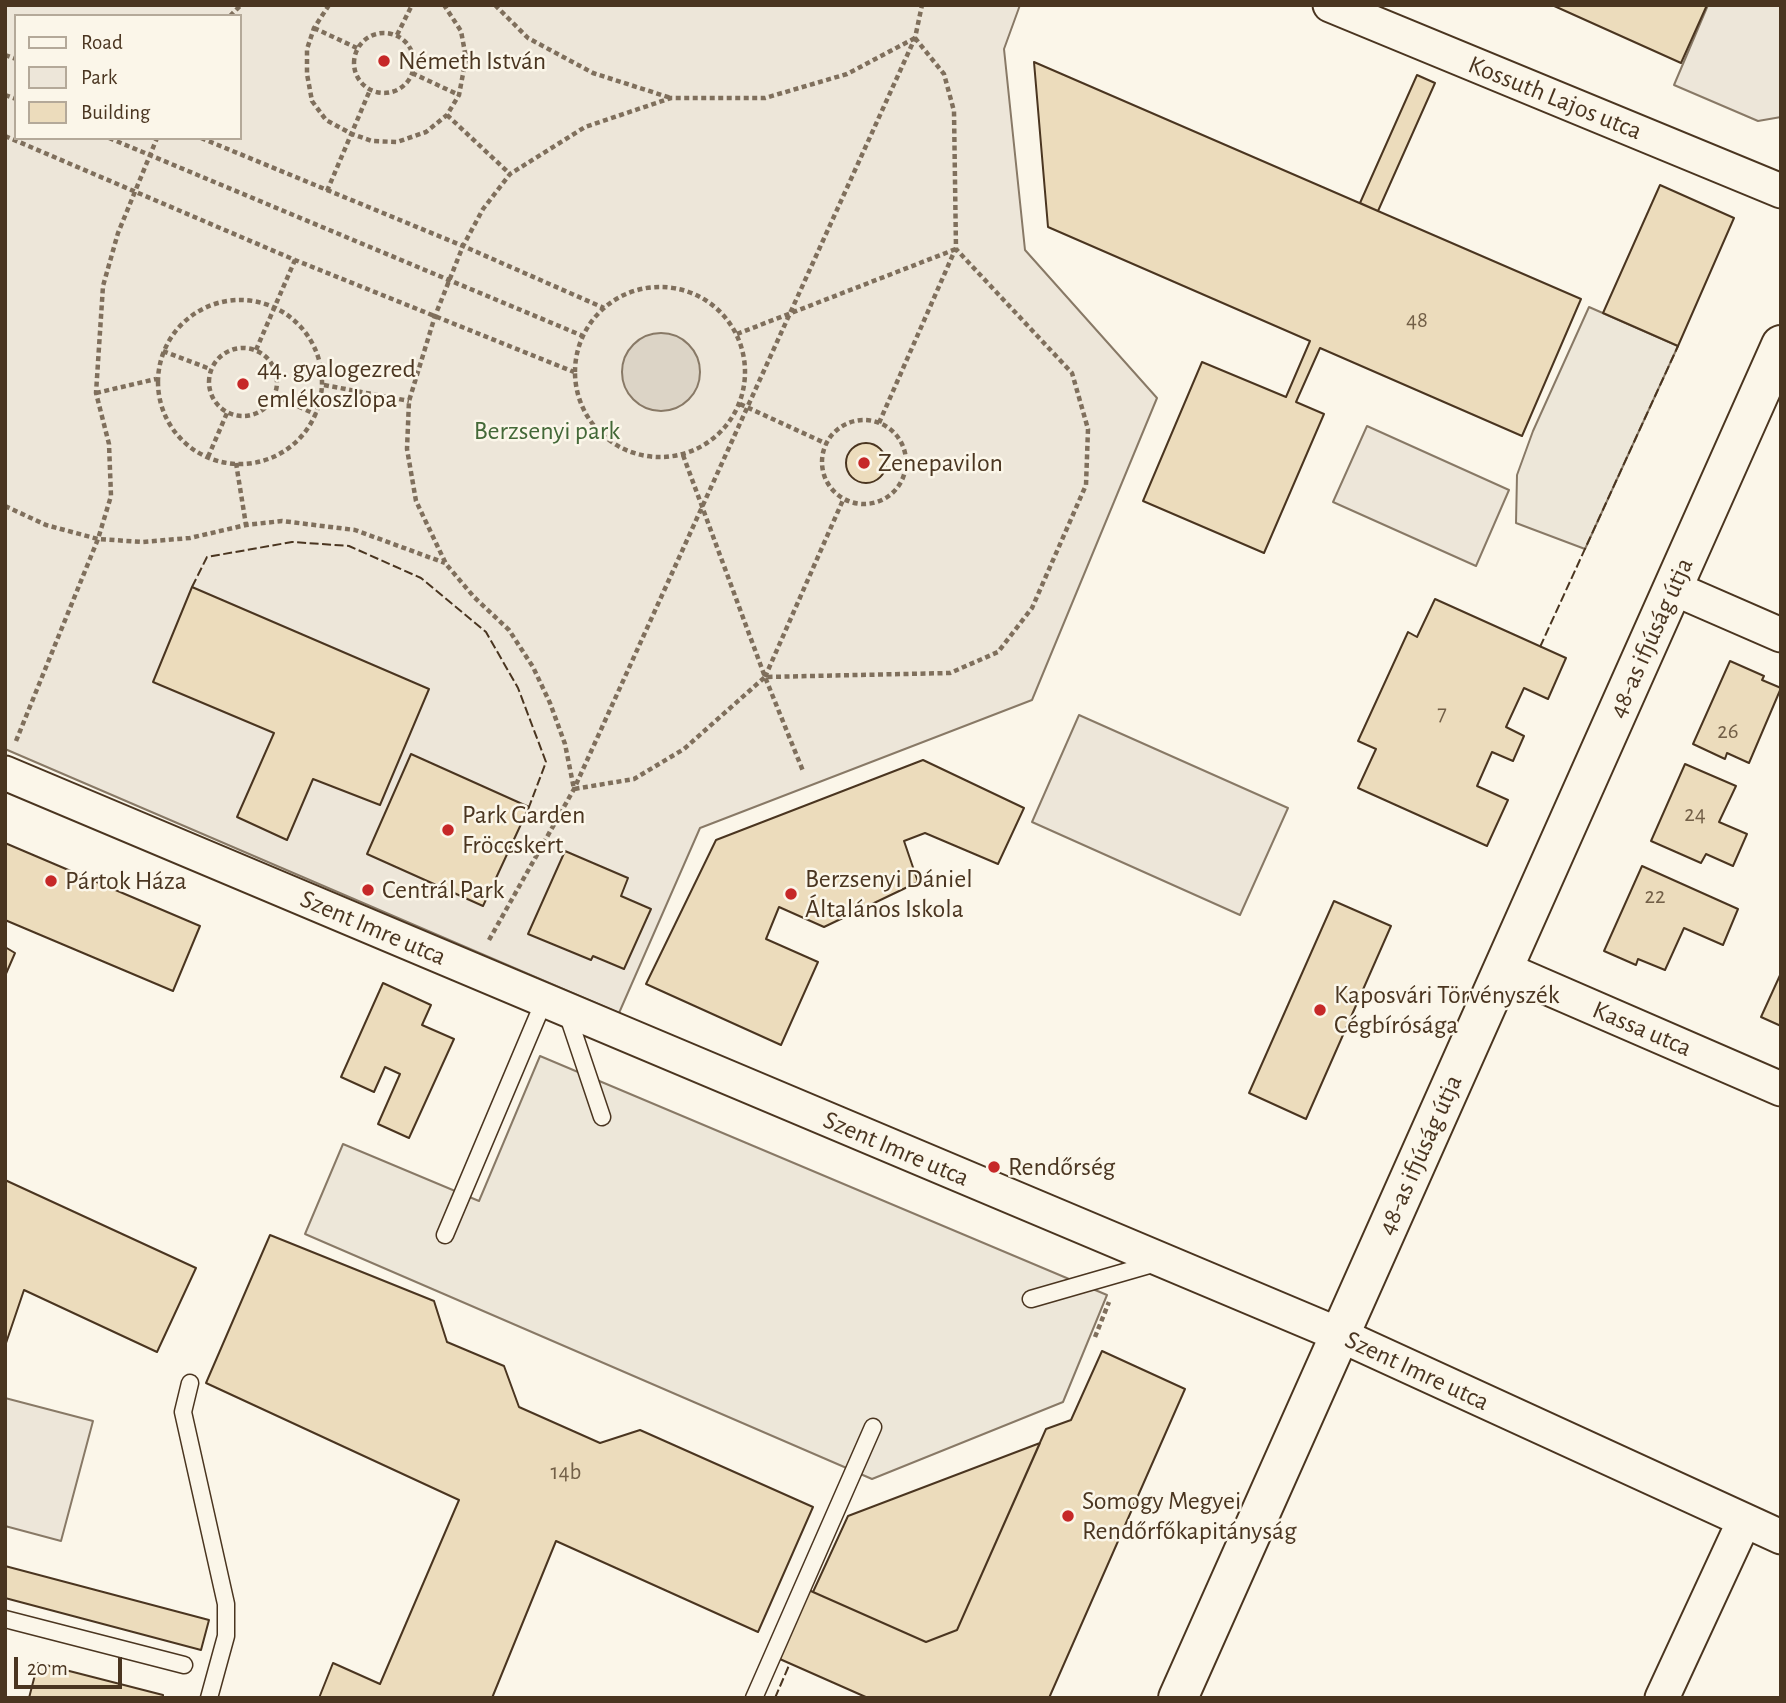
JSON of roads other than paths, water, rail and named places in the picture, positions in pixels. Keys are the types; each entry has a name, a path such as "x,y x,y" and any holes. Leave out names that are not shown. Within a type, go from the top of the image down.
{"main road":[{"name":"48-as ifjúság útja","path":"1178,1698 1781,345"}],"street":[{"name":"Kossuth Lajos utca","path":"1330,5 1364,12 1781,191"},
{"path":"1673,588 1781,635"},
{"name":"Szent Imre utca","path":"10,758 472,970 1340,1335 1781,1537"},
{"name":"Kassa utca","path":"1502,968 1781,1089"},
{"path":"1661,1698 1744,1521"}],"lane":[{"path":"555,1005 602,1117"},
{"path":"445,1235 555,1005"},
{"path":"1031,1298 1162,1261"},
{"path":"190,1383 183,1412 226,1604 226,1636 209,1698"},
{"path":"754,1698 873,1427"},
{"path":"5,1619 184,1665"}],"place":[{"name":"Németh István","path":"384,61"},
{"name":"44. gyalogezred emlékoszlopa","path":"243,384"},
{"name":"Zenepavilon","path":"864,463"},
{"name":"Park Garden Fröccskert","path":"448,830"},
{"name":"Pártok Háza","path":"51,881"},
{"name":"Centrál Park","path":"368,890"},
{"name":"Berzsenyi Dániel Általános Iskola","path":"791,894"},
{"name":"Kaposvári Törvényszék Cégbírósága","path":"1320,1010"},
{"name":"Rendőrség","path":"994,1167"},
{"name":"Somogy Megyei Rendőrfőkapitányság","path":"1068,1516"}],"park label":[{"name":"Berzsenyi park","path":"547,431"}]}
